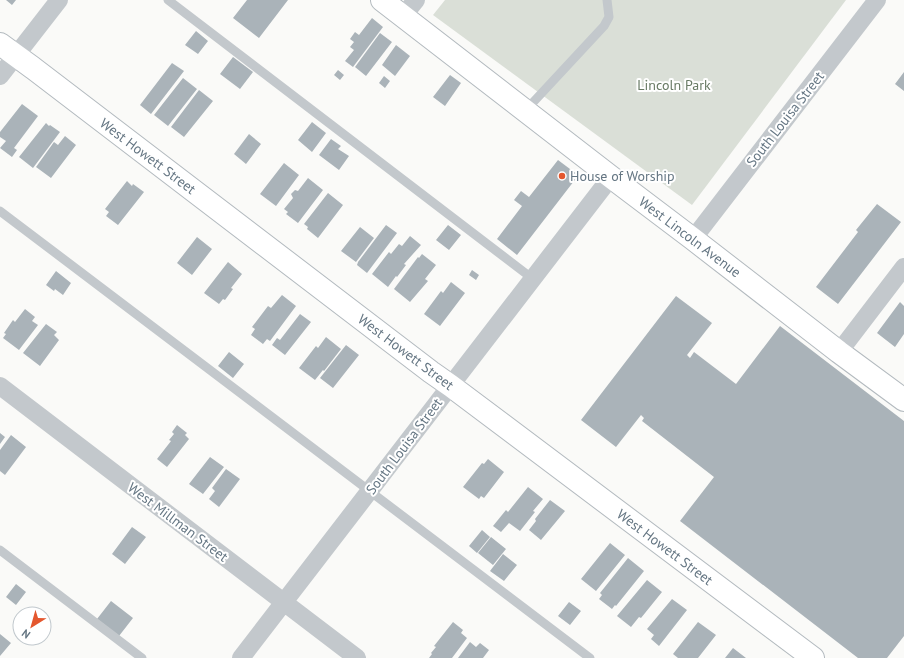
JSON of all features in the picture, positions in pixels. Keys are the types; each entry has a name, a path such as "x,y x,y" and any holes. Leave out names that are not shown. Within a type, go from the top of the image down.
{"main road":[{"name":"West Lincoln Avenue","path":"382,0 410,8 525,111 839,352 904,400"},
{"name":"West Howett Street","path":"8,50 431,372 813,658"}],"street":[{"path":"0,76 8,50 59,0"},
{"name":"South Louisa Street","path":"693,239 877,0"},
{"name":"South Louisa Street","path":"241,658 611,177"},
{"path":"839,352 904,267"},
{"name":"West Millman Street","path":"0,386 357,658"}],"lane":[{"path":"168,0 533,279"},
{"path":"525,111 604,26 609,17 607,0"},
{"path":"0,211 590,658"},
{"path":"0,550 142,658"}],"green space":[{"name":"Lincoln Park","path":"445,0 846,0 692,205 433,15"}],"building":[{"path":"6,0 16,0 12,5"},
{"path":"247,0 288,0 259,38 233,18"},
{"path":"372,18 383,27 353,67 345,61 354,50 350,47 354,42 350,39 355,32 359,35"},
{"path":"196,31 208,41 198,54 185,45"},
{"path":"380,33 392,42 366,76 355,67"},
{"path":"396,45 410,56 395,76 382,65"},
{"path":"233,57 253,72 240,89 220,74"},
{"path":"172,63 184,71 151,114 140,105"},
{"path":"338,70 344,75 340,80 334,75"},
{"path":"904,72 904,91 895,84"},
{"path":"450,75 461,83 445,106 433,97"},
{"path":"384,76 390,81 385,88 379,83"},
{"path":"183,78 197,89 168,126 154,115"},
{"path":"199,90 213,101 184,137 171,127"},
{"path":"22,104 38,116 14,148 17,150 12,157 0,148 6,141 0,137 0,132"},
{"path":"312,122 326,133 312,152 298,140"},
{"path":"46,123 60,132 33,168 19,157"},
{"path":"249,134 261,144 246,164 234,154"},
{"path":"65,136 76,145 51,178 36,167 54,142 58,145"},
{"path":"331,139 341,146 338,149 349,156 339,170 319,155"},
{"path":"558,160 579,174 579,178 574,181 517,255 497,239 522,206 514,200 521,191 529,197"},
{"path":"284,163 299,175 276,206 260,194"},
{"path":"308,178 323,190 298,223 286,214 288,212 284,209 293,198 291,194 295,190 298,191"},
{"path":"127,181 132,186 133,184 144,192 118,225 106,216 109,212 105,209"},
{"path":"328,193 343,205 318,238 307,229 308,227 304,224"},
{"path":"877,204 901,222 838,304 816,287 858,232 856,230"},
{"path":"386,225 397,233 367,273 357,265 358,262"},
{"path":"448,225 461,235 449,250 436,240"},
{"path":"360,227 374,238 356,262 341,251"},
{"path":"410,236 421,245 404,264 406,265 388,287 372,274 389,252 391,254 399,244 402,246"},
{"path":"197,237 212,249 192,275 177,263"},
{"path":"422,254 436,265 425,279 428,281 410,302 394,289 418,257 419,258"},
{"path":"228,262 242,274 231,288 233,289 225,300 223,299 219,304 204,293"},
{"path":"472,270 479,275 476,280 469,275"},
{"path":"56,271 71,283 63,295 46,285"},
{"path":"451,282 465,293 440,326 424,314 441,291 443,293"},
{"path":"282,295 296,306 270,341 267,339 263,344 251,335 255,329 252,327 268,306 271,308"},
{"path":"676,296 712,323 687,355 690,358 694,352 736,384 780,326 904,421 904,636 887,658 858,658 680,521 714,477 642,421 644,418 641,415 616,447 581,420"},
{"path":"900,302 904,306 904,334 895,347 877,333"},
{"path":"25,309 35,317 32,321 38,325 19,350 3,338 6,334 4,333 13,320 15,322"},
{"path":"300,314 311,322 285,355 272,345 277,338 280,340"},
{"path":"46,324 57,332 54,335 59,340 40,366 23,353"},
{"path":"326,337 341,349 315,380 299,368 316,346 318,348"},
{"path":"346,345 359,355 333,388 320,378"},
{"path":"229,352 244,364 233,378 218,366"},
{"path":"177,425 187,433 185,435 189,439 167,467 157,459 171,441 169,440 174,434 172,432"},
{"path":"0,433 5,437 0,444"},
{"path":"11,435 26,447 5,475 0,471 0,450"},
{"path":"210,457 224,467 203,494 189,484"},
{"path":"488,459 504,472 484,498 481,496 479,499 463,487 482,463 484,464"},
{"path":"226,469 240,479 219,507 209,499 215,491 212,488"},
{"path":"528,487 543,499 520,531 509,523 501,532 493,526 506,510 508,512"},
{"path":"550,500 565,511 541,540 529,530 536,521 535,519"},
{"path":"132,527 146,537 125,564 112,554"},
{"path":"482,530 490,537 477,553 469,546"},
{"path":"491,537 506,549 493,565 478,553"},
{"path":"610,543 625,555 596,591 581,579"},
{"path":"503,554 517,565 504,581 490,571"},
{"path":"628,558 644,571 612,609 599,599 602,595 600,593"},
{"path":"647,580 662,592 641,618 639,617 631,627 617,616"},
{"path":"16,584 26,592 16,605 6,597"},
{"path":"672,599 687,610 659,646 651,639 654,635 647,629"},
{"path":"111,601 133,618 119,636 97,619"},
{"path":"569,602 581,611 570,625 558,616"},
{"path":"453,622 463,630 461,633 467,638 452,658 429,658 436,647 434,646"},
{"path":"698,622 716,635 698,658 678,658 673,654"},
{"path":"0,634 11,643 0,656"},
{"path":"470,642 476,647 480,643 489,650 483,658 458,658"},
{"path":"733,648 746,658 725,658"}],"place":[{"name":"House of Worship","path":"562,176"}]}
